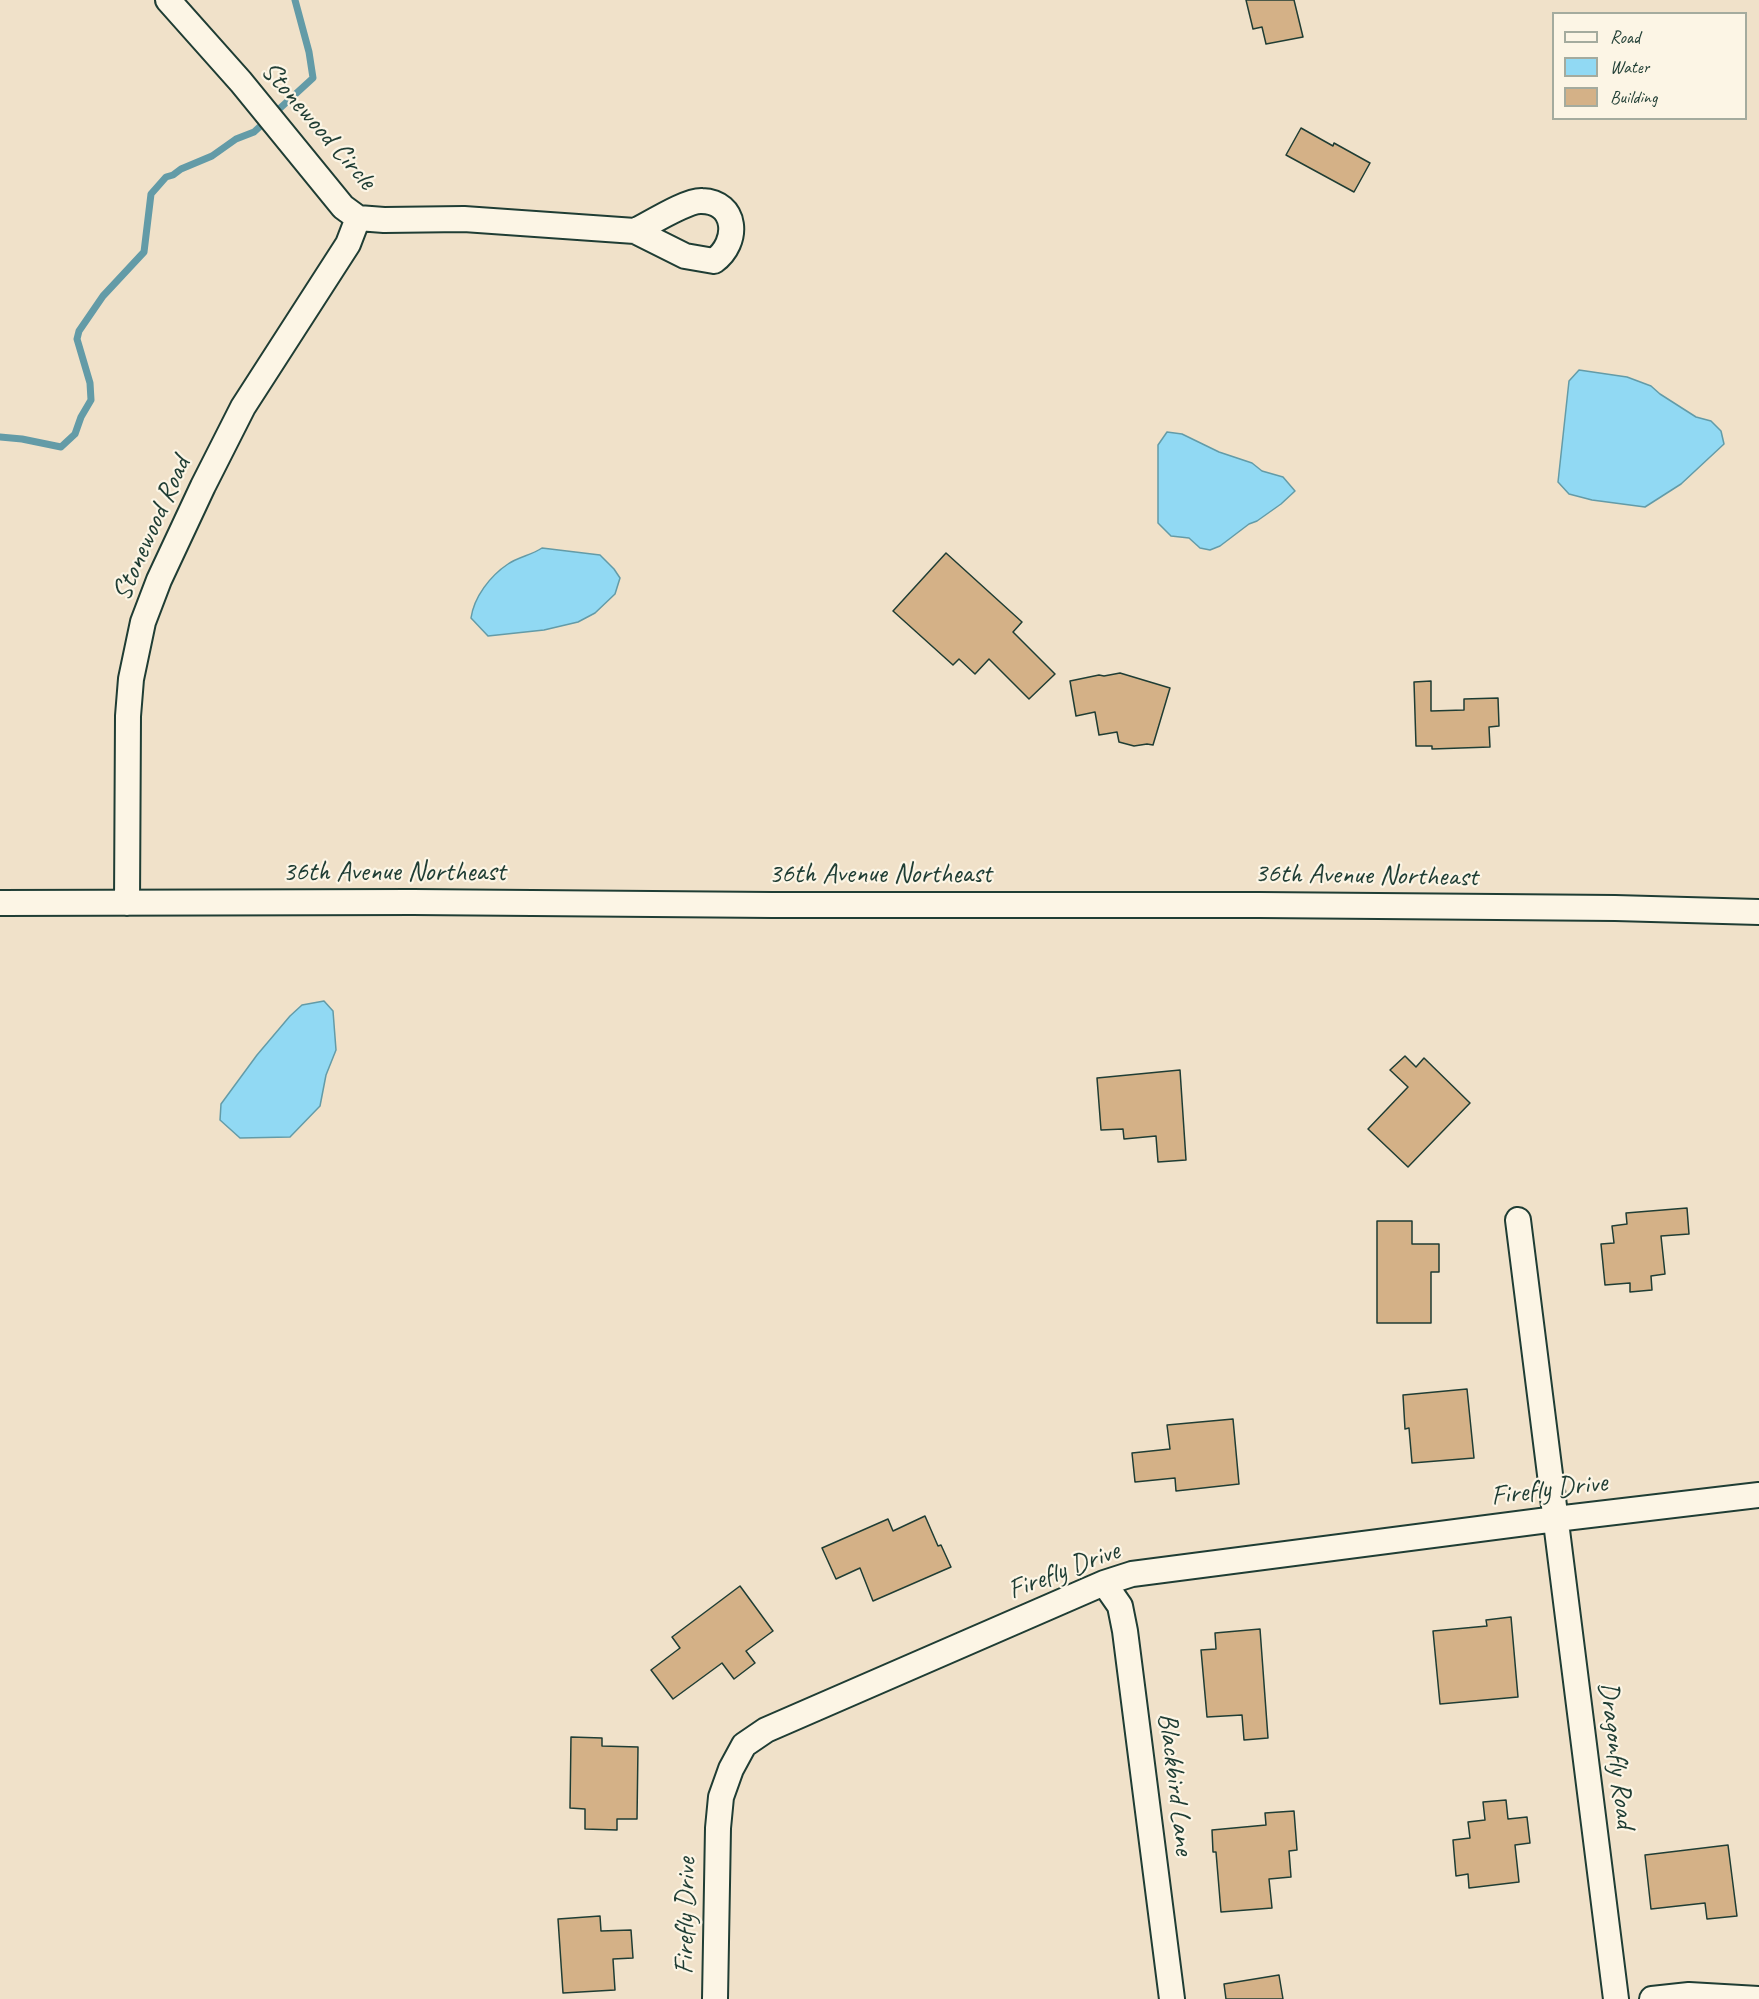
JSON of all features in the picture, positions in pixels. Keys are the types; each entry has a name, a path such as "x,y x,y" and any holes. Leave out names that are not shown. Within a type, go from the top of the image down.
{"street":[{"name":"Stonewood Circle","path":"168,0 241,82 343,207 358,218 475,220 635,231"},
{"name":"Stonewood Road","path":"127,903 128,716 131,679 143,622 159,580 243,406 348,244 358,218"},
{"name":"36th Avenue Northeast","path":"0,903 1260,904 1759,912"},
{"name":"Dragonfly Road","path":"1518,1220 1616,1999"},
{"name":"Firefly Drive","path":"715,1999 717,1828 721,1797 731,1769 744,1745 766,1730 797,1714 1104,1583 1132,1574 1759,1495"},
{"name":"Blackbird Lane","path":"1104,1583 1120,1606 1125,1631 1172,1999"},
{"path":"1653,1999 1689,1995 1759,1999"}],"water":[{"path":"1579,370 1627,377 1651,386 1696,417 1711,421 1721,431 1724,444 1681,484 1645,507 1592,500 1569,494 1558,482 1569,381"},
{"path":"1167,432 1182,434 1219,452 1252,463 1262,471 1283,477 1295,491 1257,521 1249,524 1220,546 1210,550 1200,548 1189,538 1171,536 1158,523 1158,445"},
{"path":"542,548 600,555 620,578 615,594 595,613 578,622 544,630 488,636 471,618 479,595 501,569"},
{"path":"324,1001 333,1011 336,1050 326,1075 320,1106 290,1137 240,1138 220,1120 221,1104 257,1055 290,1016 302,1005"}],"building":[{"path":"1246,0 1294,0 1303,37 1266,44 1262,27 1253,29"},
{"path":"1301,128 1370,163 1354,192 1286,155"},
{"path":"946,553 1022,622 1013,632 1055,674 1029,699 989,659 975,674 959,659 953,665 893,611"},
{"path":"1120,673 1170,688 1153,745 1134,746 1119,742 1117,732 1099,735 1095,712 1076,716 1070,681"},
{"path":"1431,681 1431,711 1464,710 1464,699 1498,698 1499,726 1489,727 1490,747 1432,749 1432,746 1416,746 1414,682"},
{"path":"1405,1056 1416,1067 1424,1058 1470,1103 1408,1167 1368,1129 1408,1087 1390,1070"},
{"path":"1180,1070 1186,1160 1158,1162 1156,1136 1124,1139 1123,1129 1101,1130 1097,1078"},
{"path":"1687,1208 1689,1234 1661,1236 1665,1274 1651,1276 1652,1290 1630,1292 1630,1283 1605,1285 1601,1244 1614,1243 1612,1226 1627,1224 1626,1213"},
{"path":"1377,1221 1412,1221 1412,1244 1439,1244 1439,1272 1431,1272 1431,1323 1377,1323"},
{"path":"1467,1389 1474,1458 1412,1463 1409,1428 1405,1429 1403,1395"},
{"path":"1233,1419 1239,1484 1176,1491 1175,1478 1135,1482 1132,1453 1170,1449 1167,1425"},
{"path":"925,1516 938,1546 941,1545 951,1567 873,1601 860,1568 836,1579 822,1548 888,1519 893,1531"},
{"path":"740,1586 773,1631 746,1651 755,1663 734,1679 722,1663 673,1699 651,1670 680,1648 672,1637"},
{"path":"1511,1617 1518,1697 1440,1704 1433,1631 1487,1626 1486,1620"},
{"path":"1260,1629 1268,1738 1244,1740 1242,1715 1207,1717 1201,1650 1216,1649 1215,1633"},
{"path":"571,1737 602,1738 602,1746 638,1747 637,1819 617,1819 617,1830 585,1829 585,1809 570,1808"},
{"path":"1506,1800 1508,1819 1527,1817 1530,1843 1515,1845 1519,1882 1469,1888 1468,1874 1456,1876 1453,1840 1470,1838 1468,1822 1485,1820 1483,1802"},
{"path":"1294,1811 1297,1850 1289,1851 1291,1877 1269,1879 1272,1908 1221,1912 1212,1830 1266,1825 1265,1813"},
{"path":"1728,1845 1737,1916 1707,1919 1705,1903 1651,1909 1645,1855"},
{"path":"600,1916 601,1931 631,1930 633,1958 613,1959 615,1990 563,1993 558,1919"},
{"path":"1279,1975 1283,1999 1226,1999 1224,1984"}],"waterway":[{"path":"0,437 61,447 75,434 81,417 91,400 90,383 77,339 79,331 103,296 144,252 151,194 166,177 212,156 236,139 254,132 313,78 309,52 295,0"}]}
